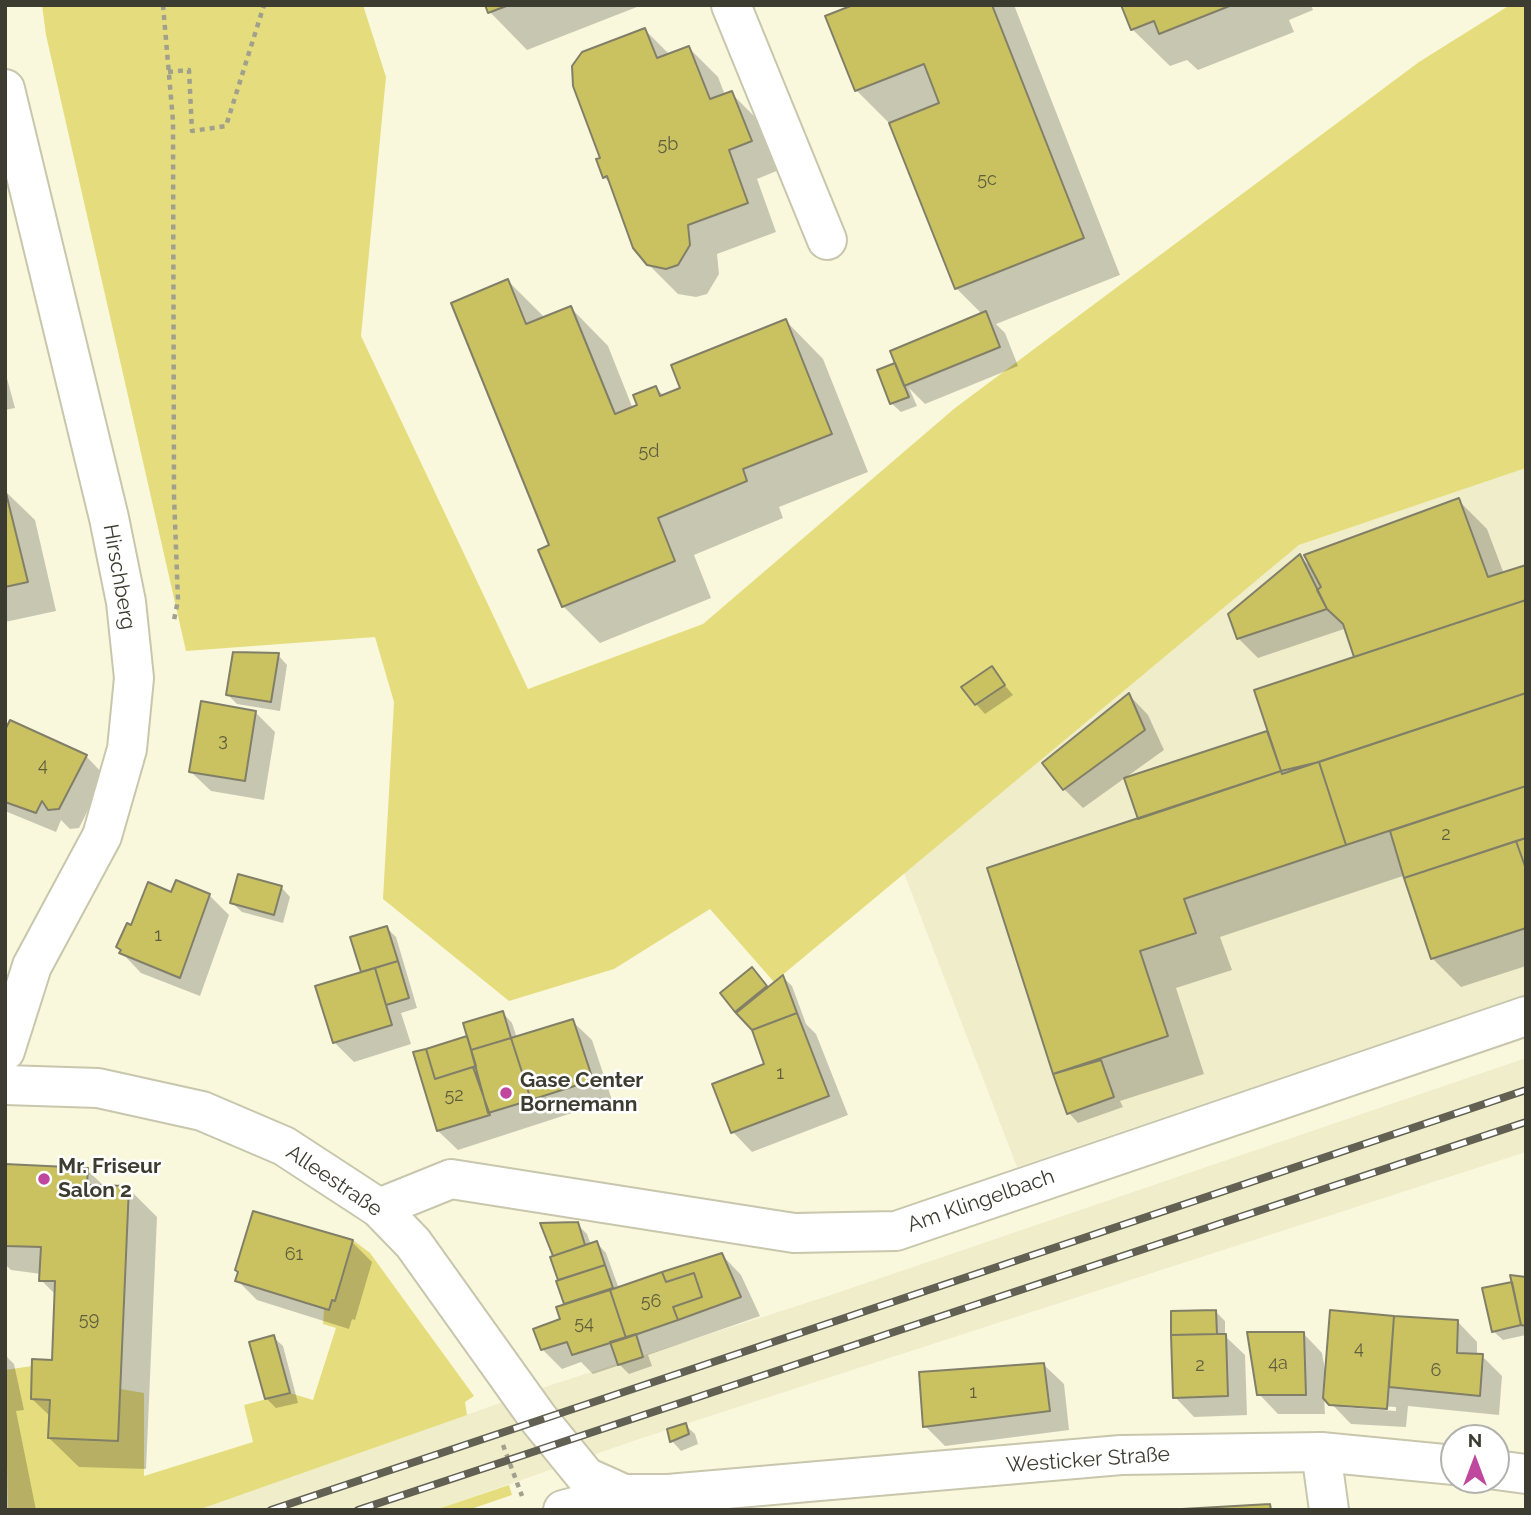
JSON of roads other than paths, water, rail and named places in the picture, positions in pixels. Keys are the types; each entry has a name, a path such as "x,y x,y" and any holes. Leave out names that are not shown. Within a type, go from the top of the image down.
{"street":[{"path":"731,5 827,240"},
{"name":"Hirschberg","path":"5,89 109,518 126,603 134,678 127,749 102,836 32,966 5,1051"},
{"name":"Am Klingelbach","path":"379,1208 451,1180 794,1233 896,1231 1526,1016"},
{"name":"Alleestraße","path":"5,1085 98,1088 202,1111 284,1146 379,1208 413,1243 532,1410 586,1477 624,1494"},
{"path":"1321,1452 1329,1510"},
{"name":"Westicker Straße","path":"564,1510 624,1494 725,1499 1121,1455 1321,1452 1440,1464"}],"railway":[{"path":"271,1510 1526,1090"},
{"path":"358,1510 1526,1122"}],"place":[{"name":"Gase Center Bornemann","path":"506,1093"},
{"name":"Mr. Friseur Salon 2","path":"44,1179"}]}
